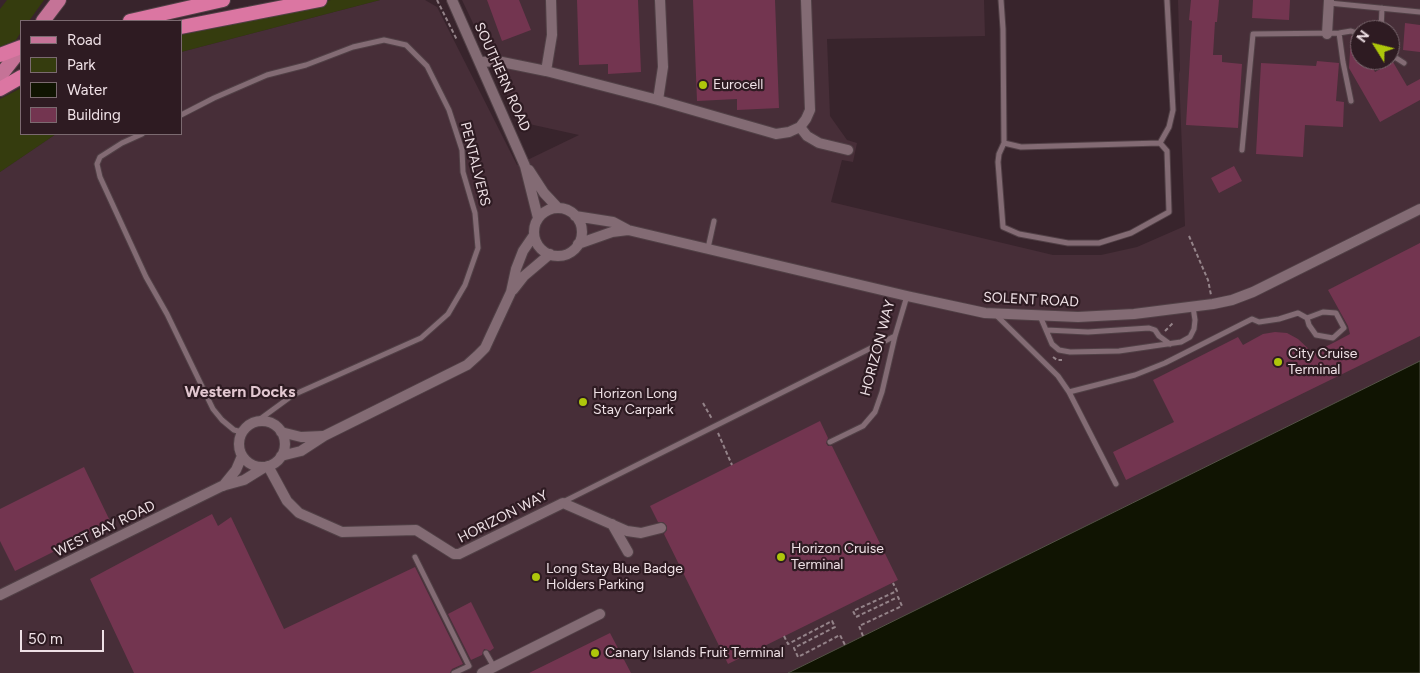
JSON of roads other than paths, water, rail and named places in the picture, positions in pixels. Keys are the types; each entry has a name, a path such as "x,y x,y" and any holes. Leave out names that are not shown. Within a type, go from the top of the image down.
{"highway":[{"path":"134,20 223,0"},
{"path":"182,27 320,0"},
{"path":"0,55 20,48"},
{"path":"0,89 20,78"}],"main road":[{"path":"44,20 58,0"},
{"path":"0,76 20,49"}],"street":[{"name":"SOUTHERN ROAD","path":"452,0 481,62 525,166 538,218"},
{"path":"546,71 552,35 552,0"},
{"path":"658,100 663,67 660,0"},
{"path":"481,62 496,61 546,71 658,100 776,134 789,132 800,127 810,110 806,0"},
{"path":"1326,34 1329,2"},
{"path":"800,127 807,136 818,143 848,150"},
{"name":"SOUTHERN ROAD","path":"525,166 544,193 558,208"},
{"path":"558,208 576,216 582,230 578,244 573,250 558,256 550,254 539,247 534,235 538,218 544,212 558,208"},
{"name":"SOLENT ROAD","path":"576,216 613,222 628,230 907,296 995,314 1106,316 1213,304 1232,300 1253,292 1420,209"},
{"name":"SOLENT ROAD","path":"578,244 612,232 628,230"},
{"path":"281,456 300,451 324,436 466,365 485,348 511,292 516,269 523,251 534,235"},
{"path":"511,292 524,276 550,254"},
{"path":"281,432 285,444 281,456 273,464 266,467 252,465 242,456 239,442 242,432 256,422 270,423 281,432 300,437 324,436"},
{"name":"WEST BAY ROAD","path":"222,486 236,470 242,456"},
{"name":"HORIZON WAY","path":"266,467 287,501 298,513 342,532 416,530 454,554 459,554 563,503 627,530 641,533 661,528"},
{"name":"WEST BAY ROAD","path":"0,595 222,486 244,480 266,467"},
{"path":"612,524 628,552"},
{"path":"482,673 600,614"}],"lane":[{"path":"1001,0 1004,142 998,162 1003,227 1019,234 1068,243 1098,243 1131,233 1169,212 1167,150 1160,143 1021,147 1004,142"},
{"path":"1160,143 1168,127 1173,110 1167,0"},
{"path":"1329,2 1420,12"},
{"path":"1381,20 1382,8"},
{"path":"1242,150 1253,34 1326,34 1350,31"},
{"path":"1339,33 1351,101"},
{"name":"PENTALVERS","path":"182,114 267,75 289,70 353,47 384,40 406,46 427,66 449,110 462,150 463,172 475,213 478,248 465,285 448,314 421,338 293,395 256,422"},
{"path":"1400,60 1404,63"},
{"path":"140,135 122,143 100,157 96,164 100,178 146,277 167,314 213,409 234,430 242,432"},
{"path":"708,248 714,221"},
{"name":"HORIZON WAY","path":"830,442 863,426 875,412 907,296"},
{"path":"1040,316 1052,344 1059,350 1070,352 1120,351 1181,342 1190,338 1195,320 1193,306"},
{"path":"1069,392 1135,374 1165,363 1252,319 1259,322 1279,319 1298,313 1307,318 1309,325 1316,335 1333,338 1344,328 1336,313 1323,312 1307,318"},
{"path":"995,314 1046,362 1069,392 1116,484"},
{"path":"1046,330 1088,332 1149,328 1155,330 1159,336 1170,344"},
{"path":"563,503 895,336"},
{"path":"415,557 469,666 454,673"},
{"path":"486,653 494,667"}],"water":[{"path":"1420,361 1420,673 788,673 845,645"}],"place":[{"name":"Eurocell","path":"703,85"},
{"name":"City Cruise Terminal","path":"1278,362"},
{"name":"Horizon Long Stay Carpark","path":"583,402"},
{"name":"Horizon Cruise Terminal","path":"781,557"},
{"name":"Long Stay Blue Badge Holders Parking","path":"536,577"},
{"name":"Canary Islands Fruit Terminal","path":"595,653"}],"district":[{"name":"Western Docks","path":"240,392"}]}
